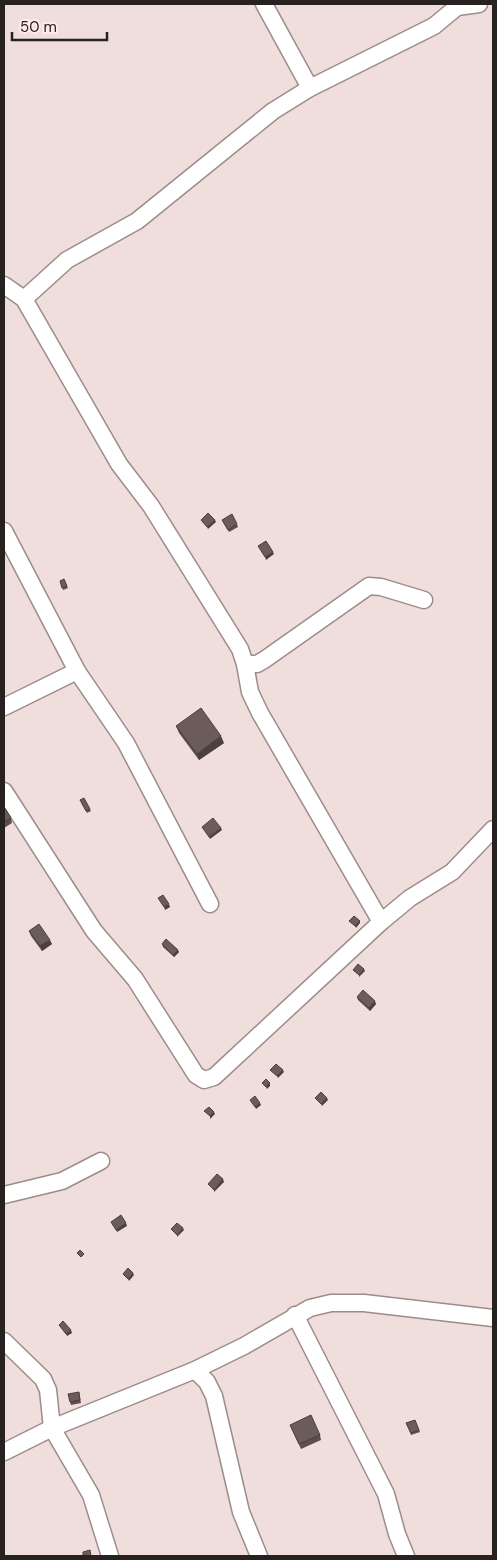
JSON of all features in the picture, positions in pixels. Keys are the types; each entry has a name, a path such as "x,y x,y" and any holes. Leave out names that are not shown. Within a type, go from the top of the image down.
{"street":[{"path":"264,4 310,88"},
{"path":"24,299 67,260 136,221 273,111 310,88 417,36 434,26 457,7 480,4"},
{"path":"485,4 493,10"},
{"path":"4,285 24,299 118,464 151,506 228,629 245,664 250,692 260,713 381,922"},
{"path":"4,531 77,671 126,743 210,904"},
{"path":"245,664 257,664 264,660 369,586 381,587 424,600"},
{"path":"4,707 77,671"},
{"path":"4,791 94,931 135,979 196,1075 204,1080 214,1077 381,922 410,898 452,872 493,829"},
{"path":"4,1195 62,1182 101,1160"},
{"path":"4,1452 52,1428 195,1370 244,1346 295,1315 331,1303 364,1303 493,1318"},
{"path":"295,1315 386,1494 397,1534 406,1556"},
{"path":"4,1341 43,1379 48,1390 52,1428 91,1494 110,1556"},
{"path":"195,1370 206,1382 214,1396 241,1512 259,1556"}],"building":[{"path":"208,513 215,520 207,527 201,520"},
{"path":"232,514 237,524 228,530 222,520"},
{"path":"266,541 273,552 265,557 258,546"},
{"path":"64,579 67,586 62,588 60,581"},
{"path":"201,708 221,736 197,754 176,726"},
{"path":"84,798 90,809 86,811 80,800"},
{"path":"4,807 11,818 4,822"},
{"path":"213,818 221,828 209,837 202,827"},
{"path":"163,895 169,904 164,907 158,898"},
{"path":"354,916 360,921 355,926 349,921"},
{"path":"39,924 50,940 40,946 29,931"},
{"path":"166,939 178,950 173,955 162,944"},
{"path":"358,964 364,969 359,975 353,970"},
{"path":"363,990 375,1001 369,1008 357,997"},
{"path":"276,1064 283,1070 277,1076 270,1070"},
{"path":"266,1079 270,1083 266,1087 262,1083"},
{"path":"321,1092 327,1098 321,1104 315,1098"},
{"path":"255,1096 260,1103 255,1107 250,1100"},
{"path":"209,1107 214,1112 210,1116 204,1111"},
{"path":"217,1174 223,1179 214,1190 208,1184"},
{"path":"121,1215 126,1223 116,1230 111,1222"},
{"path":"177,1223 183,1228 177,1235 171,1229"},
{"path":"80,1250 84,1254 81,1257 77,1253"},
{"path":"128,1268 133,1273 128,1279 123,1274"},
{"path":"63,1321 71,1330 66,1334 59,1325"},
{"path":"79,1392 80,1400 70,1402 68,1394"},
{"path":"311,1415 320,1435 299,1444 290,1425"},
{"path":"415,1420 419,1430 411,1433 406,1423"},
{"path":"90,1550 91,1556 83,1556 83,1552"}]}
